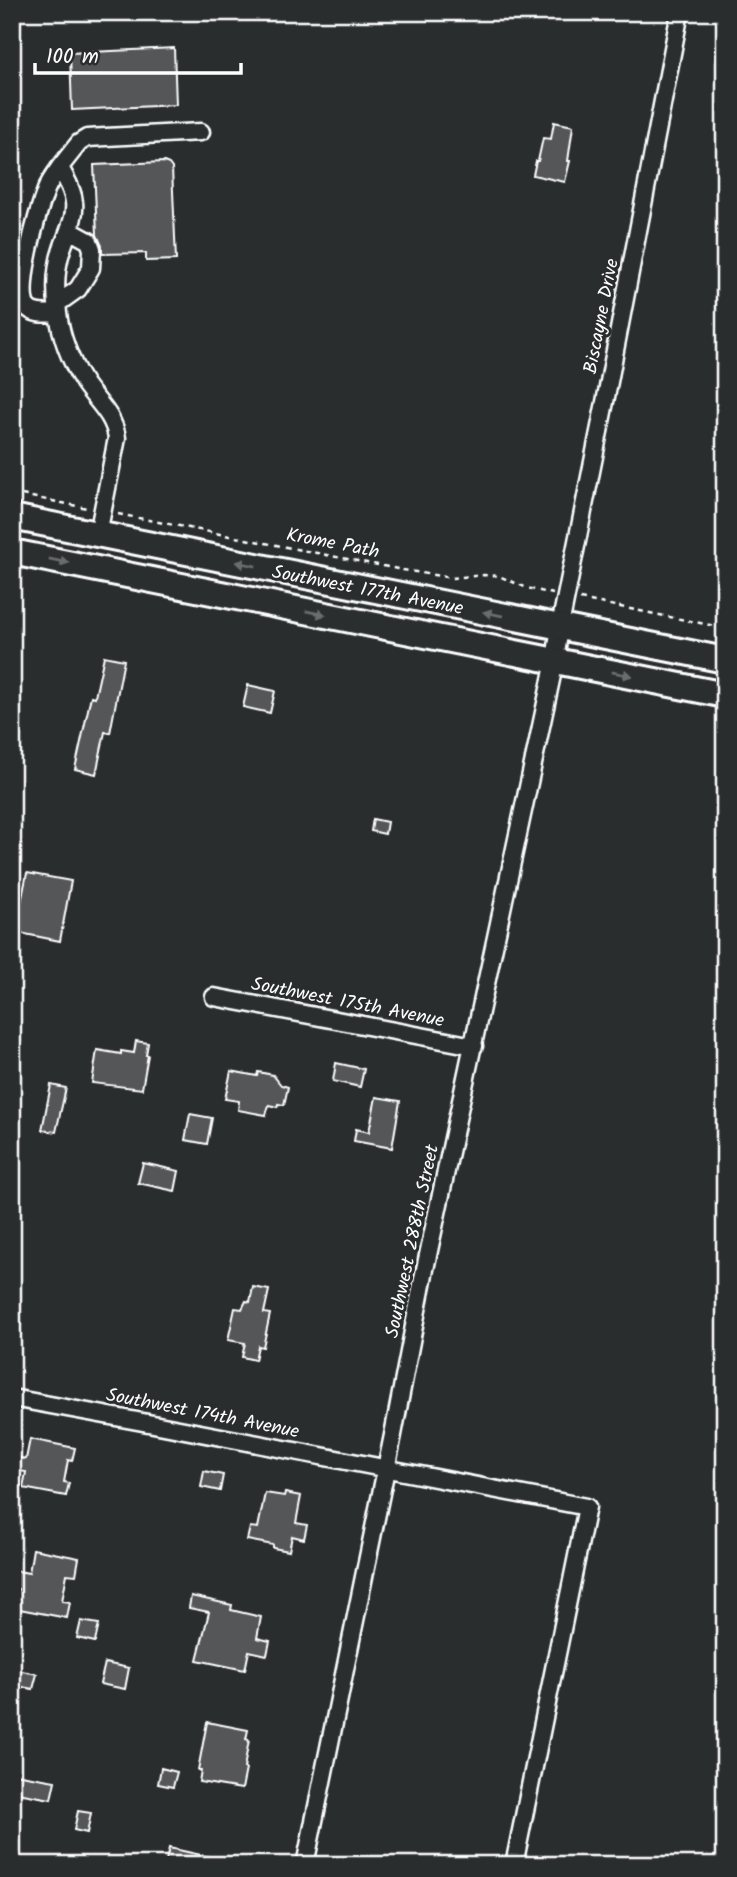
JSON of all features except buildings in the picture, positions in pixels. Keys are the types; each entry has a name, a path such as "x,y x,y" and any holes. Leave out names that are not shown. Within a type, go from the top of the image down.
{"highway":[{"name":"Southwest 177th Avenue","path":"12,517 725,660"},
{"name":"Southwest 177th Avenue","path":"12,552 725,695"}],"street":[{"name":"Biscayne Drive","path":"560,626 680,12"},
{"path":"69,230 89,241 92,249 91,268 85,281 58,308 35,313 29,310 24,297 30,243 47,187 79,143 87,138 201,132"},
{"path":"60,167 74,201 73,218 58,264 56,288 63,337 75,367 108,414 117,438 98,534"},
{"name":"Southwest 288th Street","path":"305,1865 387,1469 424,1274 474,1046 560,626"},
{"name":"Southwest 175th Avenue","path":"214,997 474,1046"},
{"name":"Southwest 174th Avenue","path":"12,1398 587,1507 514,1865"}],"path":[{"path":"12,18 14,12"},
{"path":"12,493 95,509"},
{"name":"Krome Path","path":"111,512 402,570 453,578 499,576 527,588 548,593"},
{"path":"593,602 725,628"}]}
